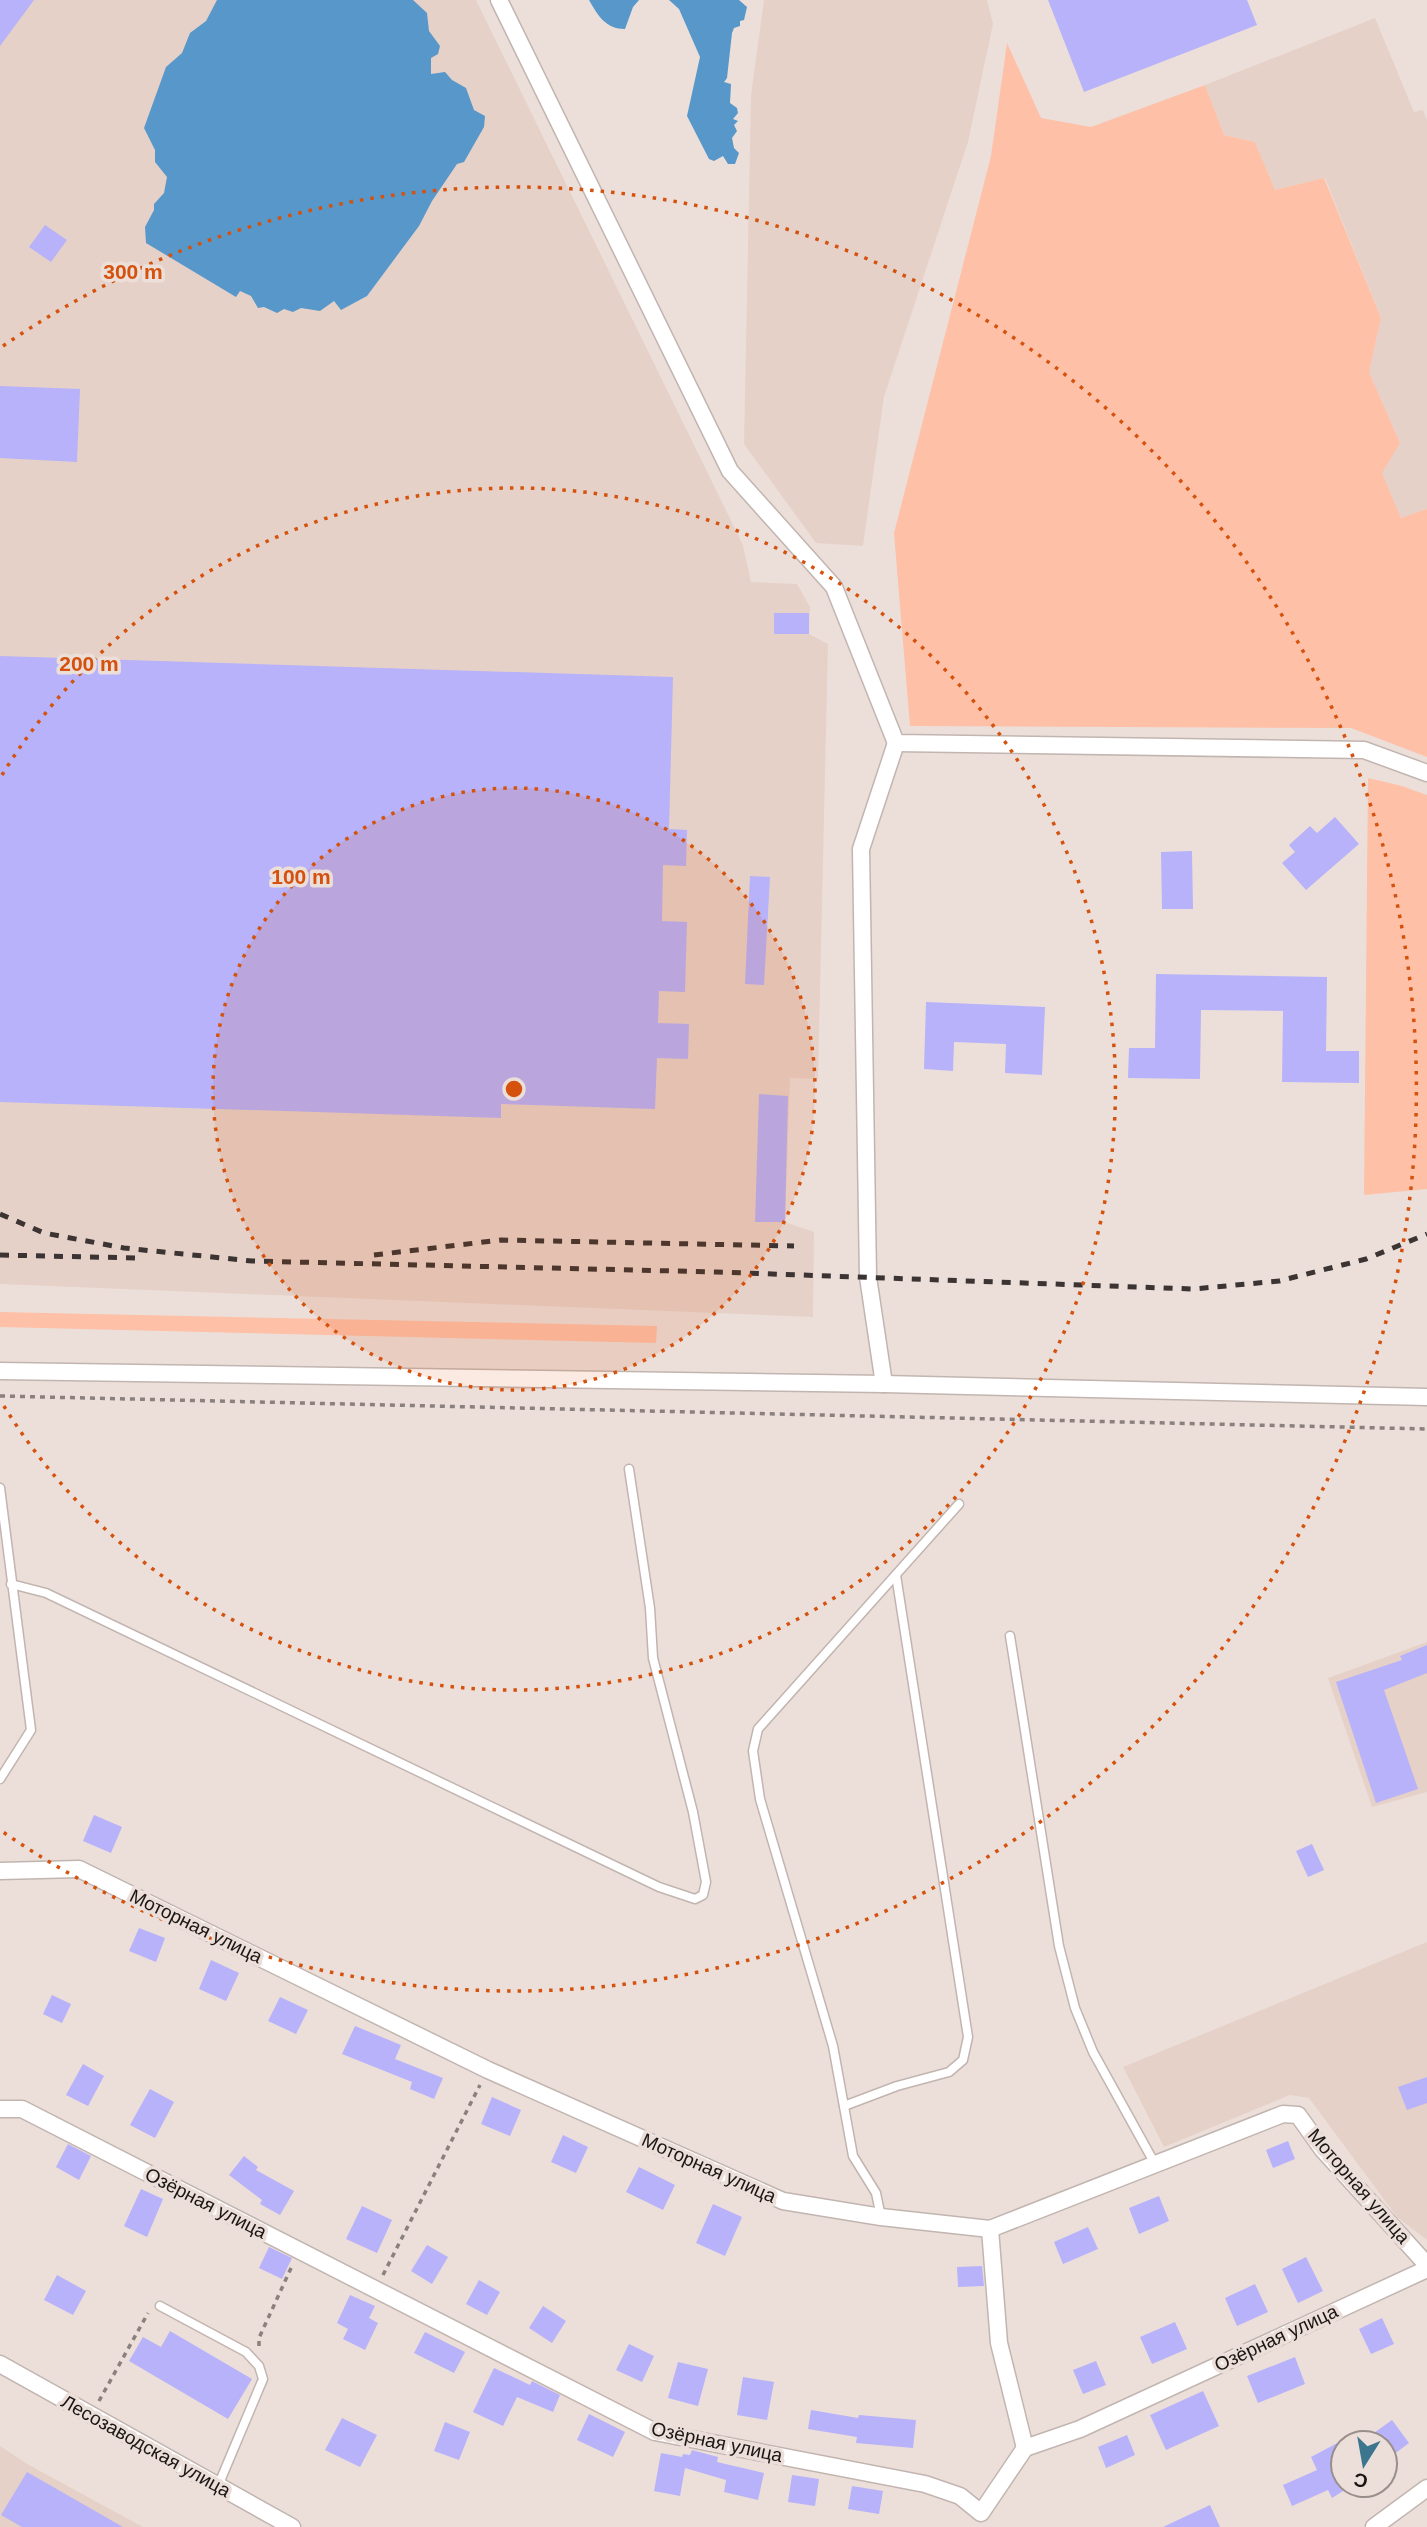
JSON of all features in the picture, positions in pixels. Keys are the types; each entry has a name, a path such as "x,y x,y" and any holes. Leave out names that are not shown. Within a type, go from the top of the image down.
{"street":[{"path":"499,0 730,471 834,587 896,743 861,849 868,1277 884,1384"},
{"path":"896,743 1364,750 1427,773"},
{"path":"0,1371 884,1384 1427,1397"},
{"name":"Моторная улица","path":"0,1871 79,1869 488,2070 783,2201 881,2217 990,2229 1283,2114 1298,2115 1323,2150 1427,2267"},
{"name":"Озёрная улица","path":"0,2109 22,2109 655,2432 925,2484 960,2496 985,2520 1025,2448 1080,2429 1427,2267"},
{"path":"990,2229 999,2343 1025,2448"},
{"name":"Лесозаводская улица","path":"0,2364 292,2527"},
{"path":"1374,2527 1427,2488"}],"lane":[{"path":"11,1584 46,1593 659,1888 695,1899 703,1895 706,1882 693,1812 653,1658 650,1608 629,1469"},
{"path":"0,1488 31,1730 0,1779"},
{"path":"881,2217 876,2193 853,2156 834,2046 760,1799 753,1751 758,1729 959,1504"},
{"path":"844,2106 897,2086 949,2072 963,2060 968,2037 896,1575"},
{"path":"1010,1636 1059,1946 1075,2008 1093,2052 1154,2165"},
{"path":"160,2306 246,2351 259,2366 263,2379 218,2486"}],"path":[{"path":"0,1396 1427,1429"},
{"path":"376,2289 488,2070"},
{"path":"259,2366 259,2338 300,2251"},
{"path":"91,2415 150,2309 160,2306"}],"shaded area":[{"path":"0,0 476,0 743,545 751,582 797,584 810,607 809,634 828,644 818,1079 790,1078 785,1222 814,1232 813,1317 0,1284"},
{"path":"764,0 987,0 993,24 968,142 884,397 863,546 816,543 744,444 751,95"},
{"path":"1375,18 1414,112 1423,110 1427,120 1427,509 1401,518 1381,473 1400,443 1369,372 1381,318 1325,178 1275,190 1255,142 1224,135 1205,85"},
{"path":"1007,43 1041,118 1091,127 1205,85 1224,135 1255,142 1275,190 1324,178 1381,318 1369,372 1400,443 1382,473 1401,518 1427,509 1427,757 1351,728 910,726 894,533 991,156"},
{"path":"1368,778 1427,795 1427,1189 1364,1195"},
{"path":"0,1312 657,1326 656,1343 0,1327"},
{"path":"1427,1642 1427,1792 1372,1807 1328,1678"},
{"path":"1427,1942 1427,2240 1397,2217 1309,2098 1290,2095 1164,2147 1123,2067"},
{"path":"0,2446 29,2465 143,2527 0,2527"}],"water":[{"path":"217,0 413,0 427,13 429,31 440,46 438,54 431,58 431,74 445,72 452,80 466,88 474,110 485,116 484,127 464,162 457,164 419,226 367,296 341,310 334,301 320,311 301,308 293,312 284,309 277,313 264,307 258,308 251,296 240,291 236,297 146,243 145,227 154,210 154,204 164,193 167,177 155,162 155,150 144,128 166,67 182,53 190,33 206,21"},
{"path":"589,0 639,0 633,7 625,29 608,24"},
{"path":"669,0 739,0 747,7 744,20 740,21 740,26 734,28 732,33 727,78 724,82 731,84 730,103 737,108 738,113 733,119 738,121 734,125 737,131 732,138 734,148 739,153 735,164 728,164 723,156 714,161 709,159 687,116 700,57 679,9"}],"building":[{"path":"0,0 34,0 0,46"},
{"path":"1048,0 1247,0 1257,25 1084,92"},
{"path":"45,225 67,240 51,262 29,247"},
{"path":"0,386 80,389 77,462 0,458"},
{"path":"774,613 809,613 809,634 774,634"},
{"path":"0,656 673,677 669,829 687,830 686,866 663,865 662,921 687,922 685,992 659,991 658,1023 689,1024 688,1059 657,1058 655,1109 501,1104 501,1118 0,1102"},
{"path":"1335,817 1359,844 1306,890 1282,863 1295,852 1289,845 1310,826 1317,833"},
{"path":"1192,851 1193,909 1162,909 1161,852"},
{"path":"750,876 770,877 764,985 745,984"},
{"path":"1156,974 1327,977 1326,1051 1359,1051 1359,1083 1282,1082 1283,1011 1201,1010 1200,1079 1128,1078 1129,1048 1155,1048"},
{"path":"926,1002 1045,1007 1042,1075 1005,1073 1006,1044 954,1042 953,1071 924,1069"},
{"path":"759,1094 788,1096 785,1222 755,1222"},
{"path":"1427,1645 1427,1673 1384,1690 1418,1789 1376,1803 1336,1682 1402,1660 1400,1656"},
{"path":"94,1815 122,1827 111,1853 83,1841"},
{"path":"1312,1844 1324,1870 1308,1877 1296,1851"},
{"path":"139,1928 165,1938 156,1962 129,1951"},
{"path":"211,1960 239,1973 226,2001 199,1989"},
{"path":"52,1995 71,2004 62,2023 43,2014"},
{"path":"280,1997 308,2010 296,2034 268,2021"},
{"path":"355,2026 401,2045 395,2059 443,2078 434,2099 410,2089 412,2082 342,2054"},
{"path":"83,2064 104,2076 88,2106 66,2095"},
{"path":"1427,2077 1427,2103 1407,2110 1398,2087"},
{"path":"150,2089 174,2102 155,2138 130,2125"},
{"path":"492,2097 521,2110 510,2136 481,2124"},
{"path":"563,2135 588,2147 576,2173 551,2162"},
{"path":"1288,2141 1295,2159 1273,2168 1266,2150"},
{"path":"68,2144 91,2156 79,2180 56,2167"},
{"path":"244,2156 258,2167 256,2170 294,2191 280,2215 260,2204 262,2200 229,2175"},
{"path":"639,2167 675,2185 663,2210 626,2192"},
{"path":"141,2189 163,2199 147,2237 124,2226"},
{"path":"1159,2196 1169,2221 1139,2234 1129,2208"},
{"path":"713,2204 742,2217 725,2256 696,2243"},
{"path":"362,2206 392,2220 377,2253 346,2239"},
{"path":"1088,2227 1098,2249 1063,2264 1054,2242"},
{"path":"427,2245 448,2257 432,2284 411,2271"},
{"path":"269,2247 292,2258 282,2279 259,2268"},
{"path":"1306,2257 1323,2291 1298,2303 1282,2269"},
{"path":"982,2266 984,2286 958,2287 957,2267"},
{"path":"57,2275 86,2291 73,2315 44,2300"},
{"path":"479,2280 500,2292 487,2315 466,2304"},
{"path":"1255,2284 1268,2312 1237,2326 1225,2298"},
{"path":"350,2295 375,2306 369,2318 378,2323 365,2350 343,2339 348,2329 337,2323"},
{"path":"543,2306 566,2321 552,2343 529,2328"},
{"path":"1382,2318 1394,2344 1371,2354 1359,2329"},
{"path":"1175,2322 1187,2349 1152,2364 1140,2337"},
{"path":"170,2331 252,2379 228,2419 129,2361 143,2337 161,2347"},
{"path":"425,2332 465,2352 454,2373 414,2353"},
{"path":"629,2344 654,2356 642,2382 616,2370"},
{"path":"1295,2357 1305,2384 1258,2403 1247,2376"},
{"path":"1096,2361 1106,2385 1083,2394 1073,2370"},
{"path":"678,2362 708,2369 698,2406 668,2398"},
{"path":"494,2368 530,2385 532,2381 560,2395 553,2412 517,2397 503,2426 473,2412"},
{"path":"743,2377 774,2382 767,2420 737,2415"},
{"path":"1203,2391 1219,2426 1166,2450 1150,2415"},
{"path":"811,2410 858,2418 859,2415 916,2420 913,2448 856,2443 857,2437 808,2429"},
{"path":"589,2414 625,2432 613,2457 577,2440"},
{"path":"342,2418 377,2435 360,2467 325,2450"},
{"path":"1392,2420 1399,2429 1379,2429"},
{"path":"445,2422 470,2432 459,2460 434,2451"},
{"path":"1399,2429 1409,2443 1399,2450"},
{"path":"1127,2435 1135,2455 1106,2468 1098,2447"},
{"path":"1329,2447 1329,2492 1328,2490 1292,2506 1283,2485 1317,2470 1311,2457"},
{"path":"692,2450 718,2457 717,2462 764,2473 758,2500 724,2492 726,2480 685,2468 680,2496 654,2491 661,2453 682,2457 683,2454 690,2455"},
{"path":"27,2472 123,2527 22,2527 1,2515"},
{"path":"792,2475 819,2479 815,2506 788,2502"},
{"path":"852,2486 883,2491 879,2514 848,2509"},
{"path":"1210,2505 1220,2527 1163,2527"}],"railway":[{"path":"0,1214 44,1233 124,1248 252,1261 717,1272 1193,1289 1279,1281 1366,1259 1427,1234"},
{"path":"374,1255 501,1240 794,1246"},
{"path":"0,1255 137,1258"}]}
